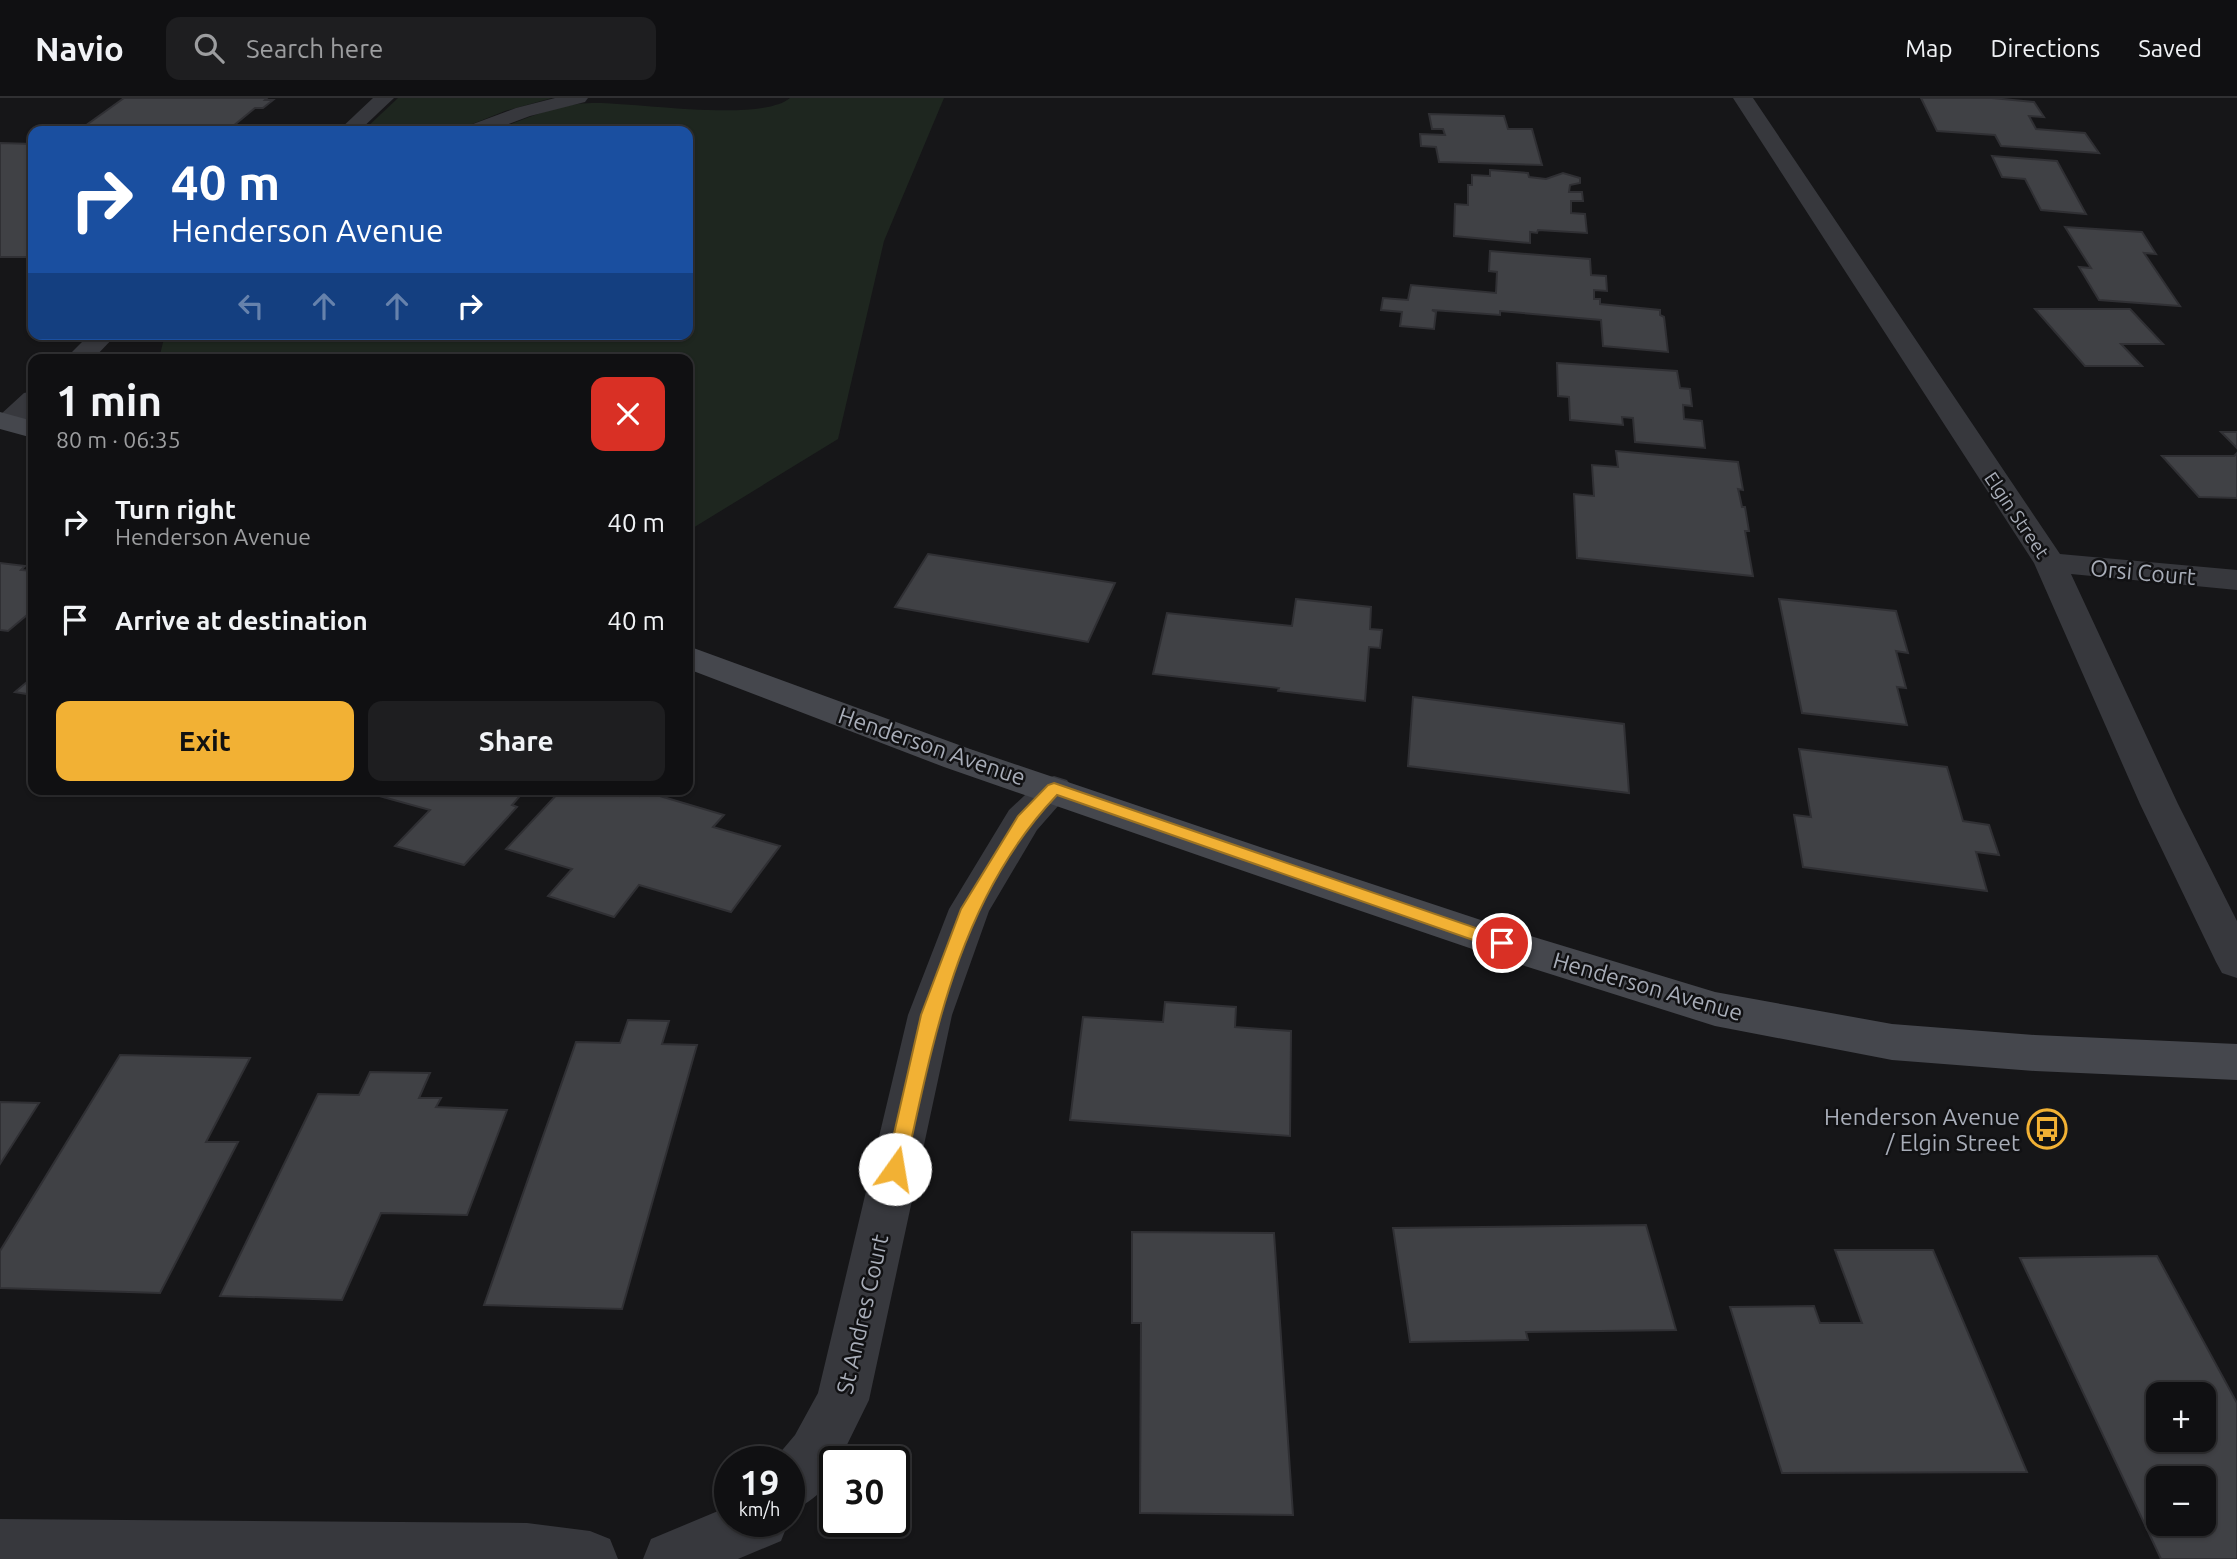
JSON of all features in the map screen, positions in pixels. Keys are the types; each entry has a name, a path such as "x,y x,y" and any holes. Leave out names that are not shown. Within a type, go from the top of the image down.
{"street":[{"name":"Elgin Street","path":"1743,98 2050,563 2160,804 2237,962"},
{"name":"Orsi Court","path":"2050,563 2237,580"},
{"name":"Henderson Avenue","path":"693,659 957,758 1502,943 1715,1009 1892,1042 2035,1053 2237,1062"},
{"name":"St Andres Court","path":"805,1465 814,1454 843,1400 930,1015 970,909 1023,820 1054,789"},
{"path":"671,1559 723,1537"},
{"path":"0,1547 527,1551 590,1559"}],"lane":[{"path":"353,126 384,98"},
{"path":"485,126 523,112 578,98"},
{"path":"83,354 99,340"},
{"path":"14,424 28,406"}],"shaded area":[{"path":"398,98 552,98 505,111 468,126 368,126"},
{"path":"790,98 944,98 884,241 838,439 693,528 693,354 160,354 164,340 693,340 693,126 507,126 567,106 592,103 696,110 753,109 775,105"}],"building":[{"path":"124,98 273,100 263,108 255,108 233,126 85,126"},
{"path":"1921,98 1992,98 2034,102 2044,117 2029,116 2036,129 2085,133 2099,153 2001,146 1995,135 1937,131"},
{"path":"1429,114 1504,116 1508,129 1532,129 1542,165 1439,162 1436,147 1421,146 1420,134 1445,135 1443,129 1432,129"},
{"path":"0,143 28,144 28,257 0,257"},
{"path":"1992,156 2057,161 2086,214 2041,210 2025,179 2002,177"},
{"path":"1490,170 1528,173 1529,177 1546,179 1563,173 1580,178 1580,183 1570,185 1569,192 1582,192 1583,201 1571,201 1571,213 1585,214 1587,233 1538,230 1537,233 1530,232 1530,243 1454,236 1455,204 1468,205 1468,185 1472,185 1472,175 1490,176"},
{"path":"2065,227 2142,232 2156,254 2144,253 2180,306 2099,300 2079,267 2091,268"},
{"path":"1490,251 1590,259 1591,275 1606,276 1607,291 1594,290 1594,299 1600,299 1600,304 1660,310 1660,315 1664,317 1668,352 1603,346 1601,320 1500,311 1500,315 1432,310 1436,312 1434,329 1400,326 1402,312 1381,310 1383,298 1408,300 1411,285 1496,293 1497,272 1489,271"},
{"path":"2035,309 2130,309 2163,344 2121,344 2142,366 2085,366"},
{"path":"1557,363 1677,371 1680,388 1690,389 1692,406 1683,405 1684,419 1702,421 1705,448 1635,442 1633,418 1622,417 1623,425 1570,420 1569,397 1558,396"},
{"path":"2221,432 2237,432 2237,448"},
{"path":"1616,451 1738,462 1743,490 1738,489 1742,507 1745,507 1749,531 1745,531 1753,576 1577,558 1574,494 1594,496 1592,465 1618,467"},
{"path":"2237,453 2237,498 2199,497 2162,456 2234,456"},
{"path":"928,554 1115,583 1088,642 895,607"},
{"path":"0,563 25,566 21,570 28,571 28,614 8,631 0,630"},
{"path":"1296,599 1371,607 1370,629 1382,630 1380,648 1369,647 1365,701 1153,674 1167,613 1292,626"},
{"path":"1779,599 1896,611 1908,653 1896,651 1906,688 1897,687 1907,725 1802,713"},
{"path":"28,681 28,694 15,692"},
{"path":"1413,697 1624,724 1629,793 1408,766"},
{"path":"1799,749 1947,767 1963,821 1989,825 1999,855 1976,852 1987,891 1803,867 1794,815 1811,817"},
{"path":"376,795 521,795 512,805 517,807 464,865 395,846 430,810"},
{"path":"556,795 656,795 724,815 713,827 780,846 731,912 639,885 614,917 548,896 572,869 506,849"},
{"path":"1165,1002 1236,1007 1235,1027 1291,1031 1290,1136 1070,1120 1083,1017 1163,1022"},
{"path":"628,1020 669,1021 662,1044 697,1045 622,1309 484,1305 576,1042 620,1043"},
{"path":"120,1055 250,1058 206,1142 238,1142 160,1293 0,1288 0,1251"},
{"path":"370,1072 430,1073 419,1098 441,1098 436,1107 507,1110 467,1215 381,1213 342,1300 220,1296 318,1094 359,1095"},
{"path":"0,1102 39,1103 0,1164"},
{"path":"1646,1225 1676,1330 1526,1332 1528,1340 1410,1342 1393,1228"},
{"path":"1132,1232 1274,1233 1293,1515 1140,1513 1141,1323 1132,1323"},
{"path":"1835,1250 1933,1250 2027,1472 1782,1473 1730,1307 1814,1306 1820,1323 1862,1323"},
{"path":"2157,1256 2237,1403 2237,1559 2161,1559 2150,1536 2216,1536 2216,1466 2146,1466 2146,1527 2020,1258"}],"place":[{"name":"Henderson Avenue / Elgin Street","path":"2047,1129"}],"route":[{"path":"895,1169 930,1015 970,909 1023,820 1054,789 1175,833 1502,943"}]}
